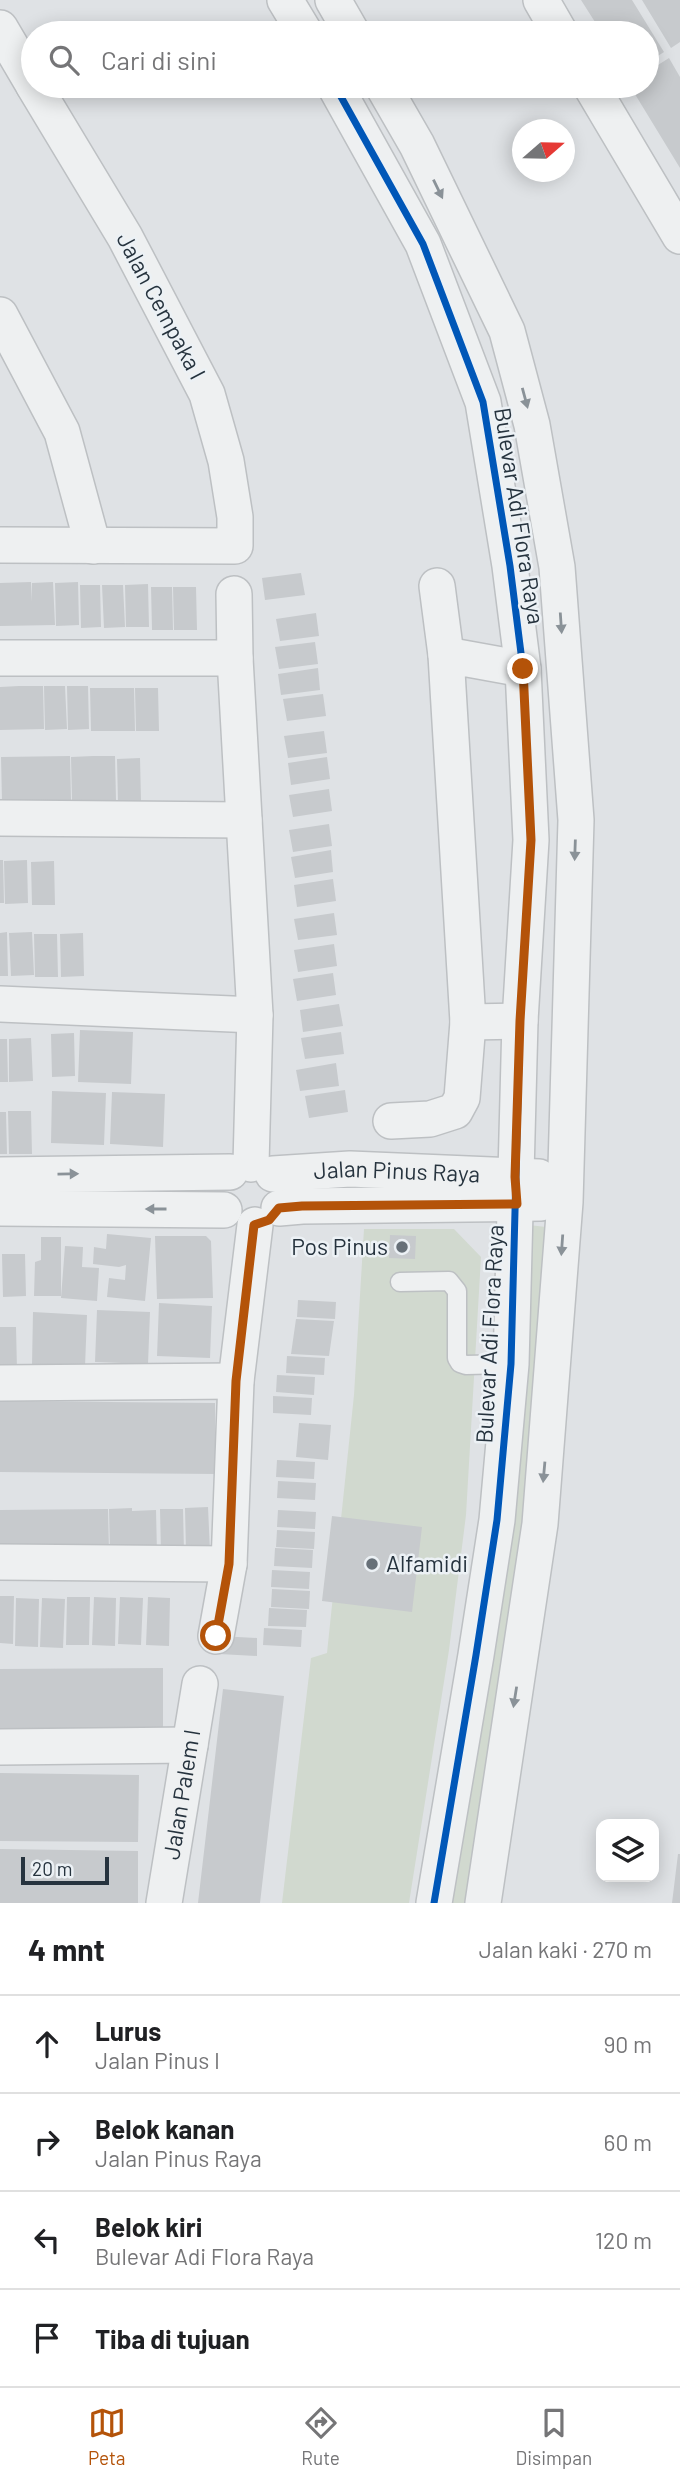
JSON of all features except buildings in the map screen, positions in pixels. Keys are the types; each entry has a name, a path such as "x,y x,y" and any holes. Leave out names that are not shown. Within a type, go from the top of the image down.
{"street":[{"path":"285,0 298,21"},
{"path":"333,0 345,21"},
{"path":"541,0 553,21"},
{"name":"Jalan Cempaka I","path":"3,39 21,66"},
{"name":"Jalan Cempaka I","path":"42,98 125,237 207,394 226,461 236,517 235,546 93,546"},
{"name":"Bulevar Adi Flora Raya","path":"342,98 423,244 483,402 510,566 523,669 531,840 520,1021 511,1364 497,1520 477,1655 434,1903"},
{"name":"Bulevar Adi Flora Raya","path":"390,98 417,145 507,331 532,425 557,567 576,820 565,1189 540,1524 483,1903"},
{"path":"598,98 680,236"},
{"path":"381,168 417,145"},
{"path":"0,315 62,432 93,546 0,545"},
{"path":"391,1121 430,1119 455,1111 462,1098 468,1022 446,655 437,586"},
{"path":"234,594 255,1015 251,1170"},
{"path":"446,655 523,669"},
{"path":"0,659 236,658"},
{"path":"0,818 244,820"},
{"path":"0,1004 255,1015"},
{"path":"468,1022 520,1021"},
{"name":"Jalan Pinus Raya","path":"0,1175 350,1169 516,1191"},
{"path":"251,1170 279,1184 282,1196 252,1214 220,1200 224,1180 251,1170"},
{"name":"Jalan Pinus Raya","path":"0,1208 252,1214 302,1206 565,1189"},
{"path":"216,1636 229,1564 236,1381 252,1214"},
{"path":"0,1383 236,1381"},
{"path":"0,1562 229,1564"},
{"name":"Jalan Palem I","path":"164,1903 200,1684"},
{"path":"0,1747 190,1745"}],"lane":[{"path":"400,1282 449,1281 457,1291 457,1358 460,1363 511,1364"}],"shaded area":[{"path":"529,1225 546,1227 527,1524 468,1903 452,1903 494,1657 513,1520"},
{"path":"364,1229 454,1229 481,1257 466,1515 449,1650 409,1903 282,1903 311,1658 327,1653 354,1395"}],"cycle path":[{"path":"342,98 423,244 483,402 510,566 523,669 531,840 520,1021 511,1364 497,1520 434,1903"}],"place":[{"name":"Pos Pinus","path":"402,1247"},
{"name":"Alfamidi","path":"372,1564"}],"route":[{"path":"216,1636 229,1564 236,1381 254,1225 269,1220 279,1208 302,1206 517,1204 515,1177 520,1021 531,840 523,669"}]}
